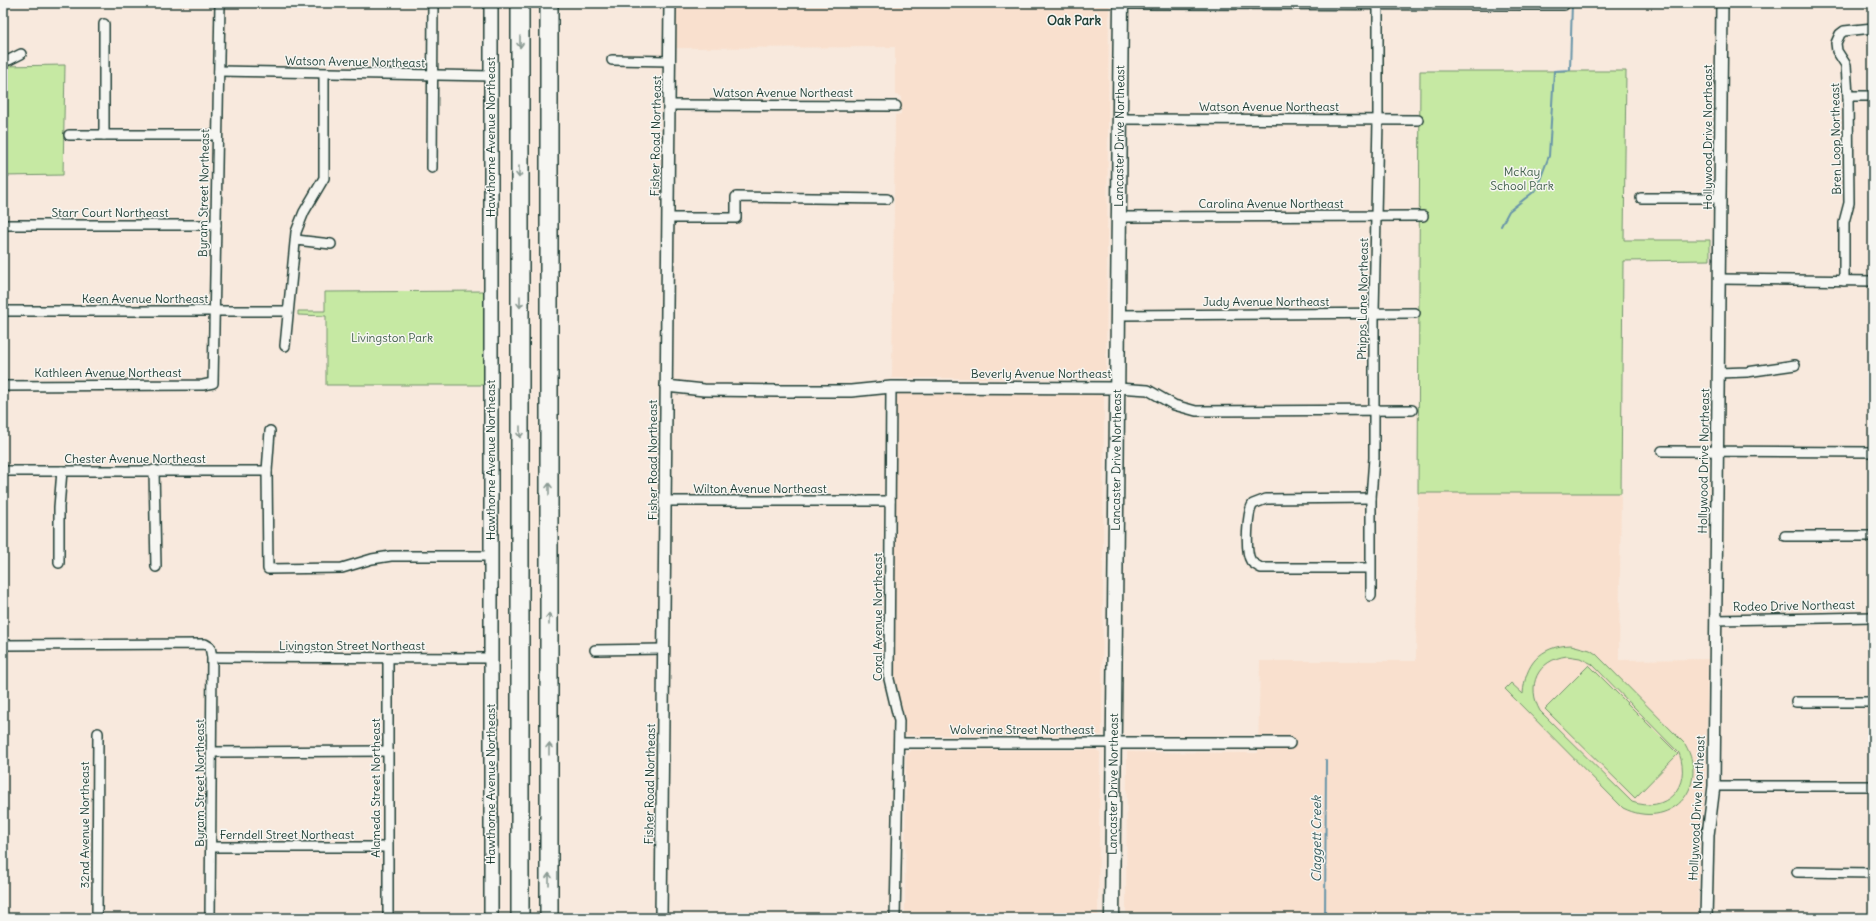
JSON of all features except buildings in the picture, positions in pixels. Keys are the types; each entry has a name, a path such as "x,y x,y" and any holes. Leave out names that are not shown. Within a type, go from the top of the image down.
{"highway":[{"path":"520,3 520,918"},
{"path":"549,3 549,918"}],"main road":[{"name":"Hawthorne Avenue Northeast","path":"491,3 491,918"},
{"name":"Lancaster Drive Northeast","path":"1112,918 1121,3"}],"street":[{"name":"Byram Street Northeast","path":"213,383 220,3"},
{"path":"432,168 433,3"},
{"name":"Fisher Road Northeast","path":"661,918 670,3"},
{"path":"1121,3 1564,5"},
{"name":"Hollywood Drive Northeast","path":"1706,918 1708,835 1714,786 1722,3"},
{"name":"Phipps Lane Northeast","path":"1371,596 1371,498 1374,458 1374,313 1378,120 1378,4"},
{"path":"104,24 104,135"},
{"name":"Bren Loop Northeast","path":"1844,281 1844,222 1849,203 1848,96 1846,65 1837,51 1836,43 1840,34 1844,31 1873,28"},
{"path":"3,60 9,60 21,54"},
{"path":"612,60 670,61"},
{"name":"Watson Avenue Northeast","path":"219,71 491,76"},
{"path":"285,346 296,240 302,218 324,178 324,74"},
{"path":"1848,96 1873,96"},
{"name":"Watson Avenue Northeast","path":"670,105 896,106"},
{"name":"Watson Avenue Northeast","path":"1120,119 1418,120"},
{"path":"68,135 217,135"},
{"path":"668,218 736,218 736,197 887,198"},
{"path":"1641,198 1720,198"},
{"name":"Carolina Avenue Northeast","path":"1119,216 1423,216"},
{"name":"Starr Court Northeast","path":"3,225 216,225"},
{"path":"296,240 331,244"},
{"path":"1719,279 1873,281"},
{"name":"Keen Avenue Northeast","path":"3,311 288,311"},
{"name":"Judy Avenue Northeast","path":"1117,314 1415,313"},
{"path":"1718,372 1747,372 1795,365"},
{"name":"Kathleen Avenue Northeast","path":"3,386 203,385 213,383"},
{"name":"Beverly Avenue Northeast","path":"666,386 704,390 772,391 851,391 891,387 1117,388 1148,390 1174,405 1196,411 1412,410"},
{"name":"Coral Avenue Northeast","path":"891,387 889,679 899,717 895,918"},
{"path":"270,431 267,471 268,569 342,568 372,559 391,556 491,556"},
{"path":"1662,451 1873,452"},
{"path":"154,470 156,567"},
{"name":"Chester Avenue Northeast","path":"3,471 267,471"},
{"path":"60,563 59,507 62,471"},
{"path":"1370,568 1261,568 1251,561 1248,554 1248,523 1250,508 1253,504 1266,499 1371,498"},
{"name":"Wilton Avenue Northeast","path":"666,501 890,501"},
{"path":"1785,536 1873,536"},
{"name":"Rodeo Drive Northeast","path":"1716,620 1873,617"},
{"name":"Byram Street Northeast","path":"3,645 204,644 210,647 212,658 212,847 210,918"},
{"path":"595,650 664,649"},
{"name":"Livingston Street Northeast","path":"212,658 491,658"},
{"name":"Alameda Street Northeast","path":"388,658 388,918"},
{"path":"1796,702 1873,702"},
{"name":"32nd Avenue Northeast","path":"97,918 98,733"},
{"name":"Wolverine Street Northeast","path":"899,743 1288,743"},
{"path":"212,752 388,751"},
{"path":"1714,786 1873,786"},
{"name":"Ferndell Street Northeast","path":"212,847 387,847"},
{"path":"1797,872 1873,873"}],"shaded area":[{"path":"676,3 1109,3 1106,378 892,378 895,115 901,114 901,96 895,95 895,47 676,48"},
{"path":"897,393 1104,395 1102,735 905,735 903,711 894,676"},
{"path":"1418,493 1621,493 1619,660 1708,659 1705,792 1699,836 1698,918 1126,918 1127,752 1258,753 1260,661 1416,661"},
{"path":"911,750 1096,750 1100,752 1098,918 905,918 906,755"}],"green space":[{"path":"65,65 63,175 3,176 3,66"},
{"name":"McKay School Park","path":"1420,71 1626,71 1624,240 1710,240 1710,260 1623,261 1621,493 1418,493"},
{"name":"Livingston Park","path":"485,291 486,385 326,385 326,316 298,315 298,311 325,311 325,292"},
{"path":"1571,645 1590,650 1596,654 1685,744 1692,761 1693,776 1689,790 1681,802 1670,810 1656,814 1640,814 1623,808 1505,689 1511,683 1523,694 1527,674 1536,659 1543,653 1560,646","holes":["1567,656 1580,658 1592,664 1679,753 1682,765 1682,777 1679,787 1673,795 1665,801 1656,804 1644,805 1632,802 1540,711 1536,702 1534,684 1542,669 1548,663 1557,658"]},
{"path":"1589,665 1678,754 1635,798 1545,709"}],"waterway":[{"name":"Claggett Creek","path":"1501,226 1509,211 1536,190 1549,156 1554,71 1570,70 1572,3"},
{"name":"Claggett Creek","path":"1325,918 1326,760"}],"district":[{"name":"Oak Park","path":"1074,20"}]}
